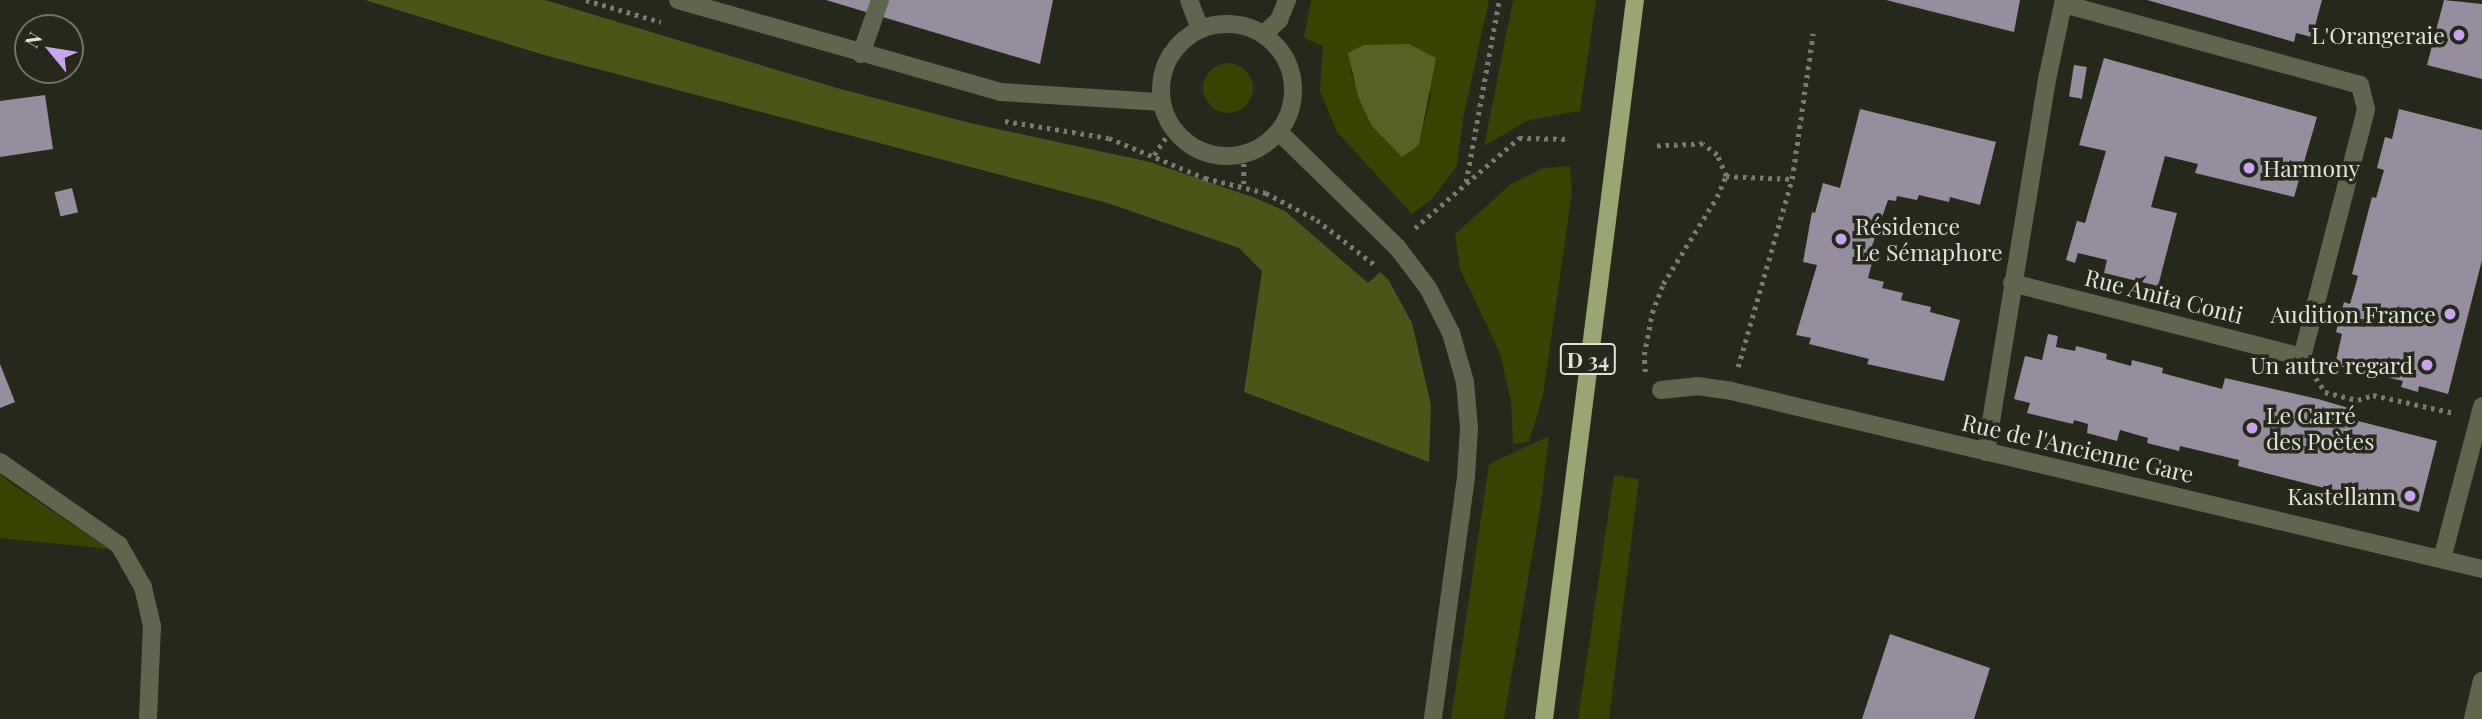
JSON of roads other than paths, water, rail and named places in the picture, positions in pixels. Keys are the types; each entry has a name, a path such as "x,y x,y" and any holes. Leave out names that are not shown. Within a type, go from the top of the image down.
{"main road":[{"name":"D 34","path":"1544,719 1635,0"}],"street":[{"path":"678,0 1001,92 1162,102"},
{"path":"861,54 880,0"},
{"path":"1189,0 1200,29"},
{"path":"1264,34 1279,20 1287,0"},
{"path":"1986,452 2012,283 2063,2"},
{"name":"Rue Anita Conti","path":"2012,283 2302,357 2366,109 2360,85 2063,2"},
{"path":"1222,24 1244,26 1264,34 1280,49 1285,59 1294,91 1291,112 1279,132 1263,146 1244,155 1222,157 1201,152 1183,140 1172,127 1162,102 1162,80 1169,59 1182,41 1200,29 1222,24"},
{"path":"1279,132 1396,247 1428,288 1451,333 1465,382 1469,428 1466,477 1433,719"},
{"name":"Rue de l'Ancienne Gare","path":"1661,390 1697,386 1731,391 2482,569"},
{"path":"2442,559 2480,412"},
{"path":"0,462 119,545 143,587 152,626 148,719"},
{"path":"2473,719 2482,681"}],"place":[{"name":"L'Orangeraie","path":"2459,35"},
{"name":"Harmony","path":"2249,168"},
{"name":"Résidence Le Sémaphore","path":"1841,239"},
{"name":"Audition France","path":"2450,314"},
{"name":"Un autre regard","path":"2427,365"},
{"name":"Le Carré des Poètes","path":"2252,428"},
{"name":"Kastellann","path":"2410,496"}]}
